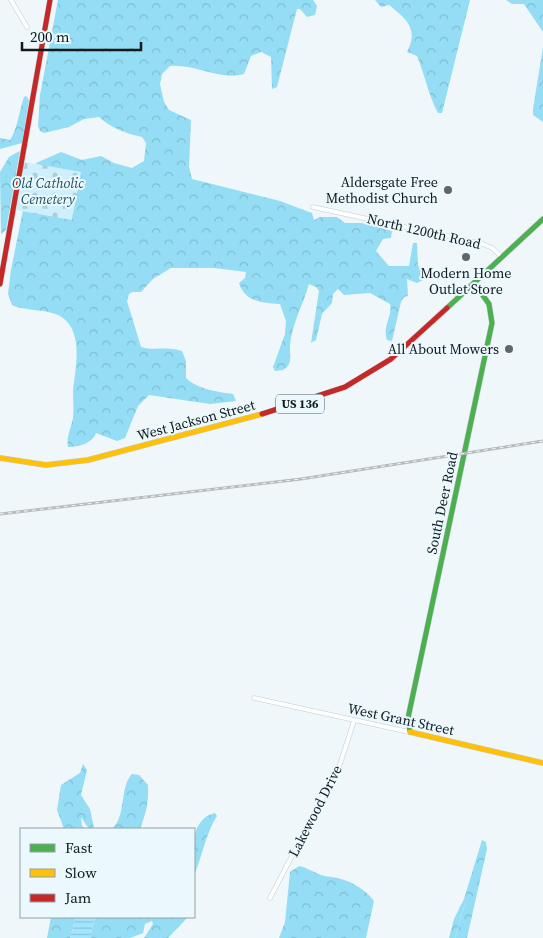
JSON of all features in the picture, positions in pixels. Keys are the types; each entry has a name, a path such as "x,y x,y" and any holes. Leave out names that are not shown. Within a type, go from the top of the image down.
{"main road":[{"path":"0,284 50,0"},
{"name":"West Jackson Street","path":"0,458 46,465 88,460 284,409 328,394 357,381 391,359 543,219"},
{"name":"South Deer Road","path":"410,732 408,718 492,323 489,304 474,283"},
{"name":"West Grant Street","path":"410,732 543,764"}],"street":[{"path":"11,0 27,27"},
{"name":"North 1200th Road","path":"313,207 483,244 502,257"},
{"name":"West Grant Street","path":"254,698 410,732"},
{"name":"Lakewood Drive","path":"270,898 340,764 354,721"}],"green space":[{"path":"58,0 313,0 317,6 315,15 307,17 300,9 297,9 277,87 272,89 271,57 261,52 251,56 244,74 235,76 189,67 170,66 162,74 160,84 164,102 169,110 191,120 189,167 192,179 280,201 312,213 314,220 320,217 337,217 345,223 361,223 392,231 391,238 383,239 376,251 389,266 409,266 413,243 417,243 418,266 424,269 423,280 417,283 407,279 408,296 404,297 401,302 392,341 387,340 386,335 391,308 390,304 370,293 344,295 338,289 333,294 332,303 322,314 316,340 311,343 319,291 316,287 309,284 293,330 289,365 283,370 275,371 273,367 285,334 286,321 280,304 261,302 245,294 239,283 245,278 246,272 214,268 171,268 153,279 141,292 129,294 127,301 141,347 182,351 186,361 186,378 196,385 214,391 233,394 236,401 210,404 149,395 138,406 125,438 117,441 96,433 88,442 68,447 68,436 73,418 73,391 77,352 74,333 70,325 57,315 12,305 8,294 29,180 36,163 61,152 82,160 101,156 114,163 132,168 144,161 146,143 142,137 119,130 99,117 84,119 69,127 44,133 40,131 38,126 40,95"},
{"path":"375,0 470,0 442,113 438,113 417,56 407,52 412,37 406,20 389,5 381,7"},
{"path":"506,0 543,0 543,32 524,4 512,4"},
{"path":"543,47 543,122 533,115 533,109"},
{"path":"26,96 29,100 22,143 0,149 0,138 10,140 13,135 24,97"},
{"path":"20,151 6,230 1,234 0,172 9,157"},
{"name":"Old Catholic Cemetery","path":"25,162 81,172 72,220 16,210"},
{"path":"83,764 87,770 81,795 90,809 94,828 88,828 81,817 82,826 85,828 64,828 57,810 61,785 80,773"},
{"path":"132,774 139,775 148,785 147,802 142,823 140,828 113,828 120,816 128,780"},
{"path":"215,813 217,816 195,872 195,834 200,822"},
{"path":"482,840 486,842 487,849 467,938 449,938 454,919 464,899"},
{"path":"299,866 321,875 350,882 364,890 371,897 374,901 366,938 279,938 285,922 290,872"},
{"path":"51,918 76,918 70,938 47,938"},
{"path":"95,918 187,918 168,938 144,938 153,924 152,921 145,924 143,933 130,938 90,938"}],"shaded area":[{"path":"76,918 95,918 90,938 70,938"}],"waterway":[{"path":"455,938 465,903"}],"railway":[{"path":"0,514 301,479 543,441"}],"traffic: fast":[{"path":"447,308 543,219"},
{"path":"410,732 408,718 492,323 489,304 474,283"}],"traffic: slow":[{"path":"0,458 46,465 88,460 262,414"},
{"path":"410,732 543,763"}],"traffic: jam":[{"path":"0,284 50,0"},
{"path":"262,414 345,387 391,359 447,308"}],"place":[{"name":"Aldersgate Free Methodist Church","path":"448,190"},
{"name":"Modern Home Outlet Store","path":"466,257"},
{"name":"All About Mowers","path":"509,349"}]}
